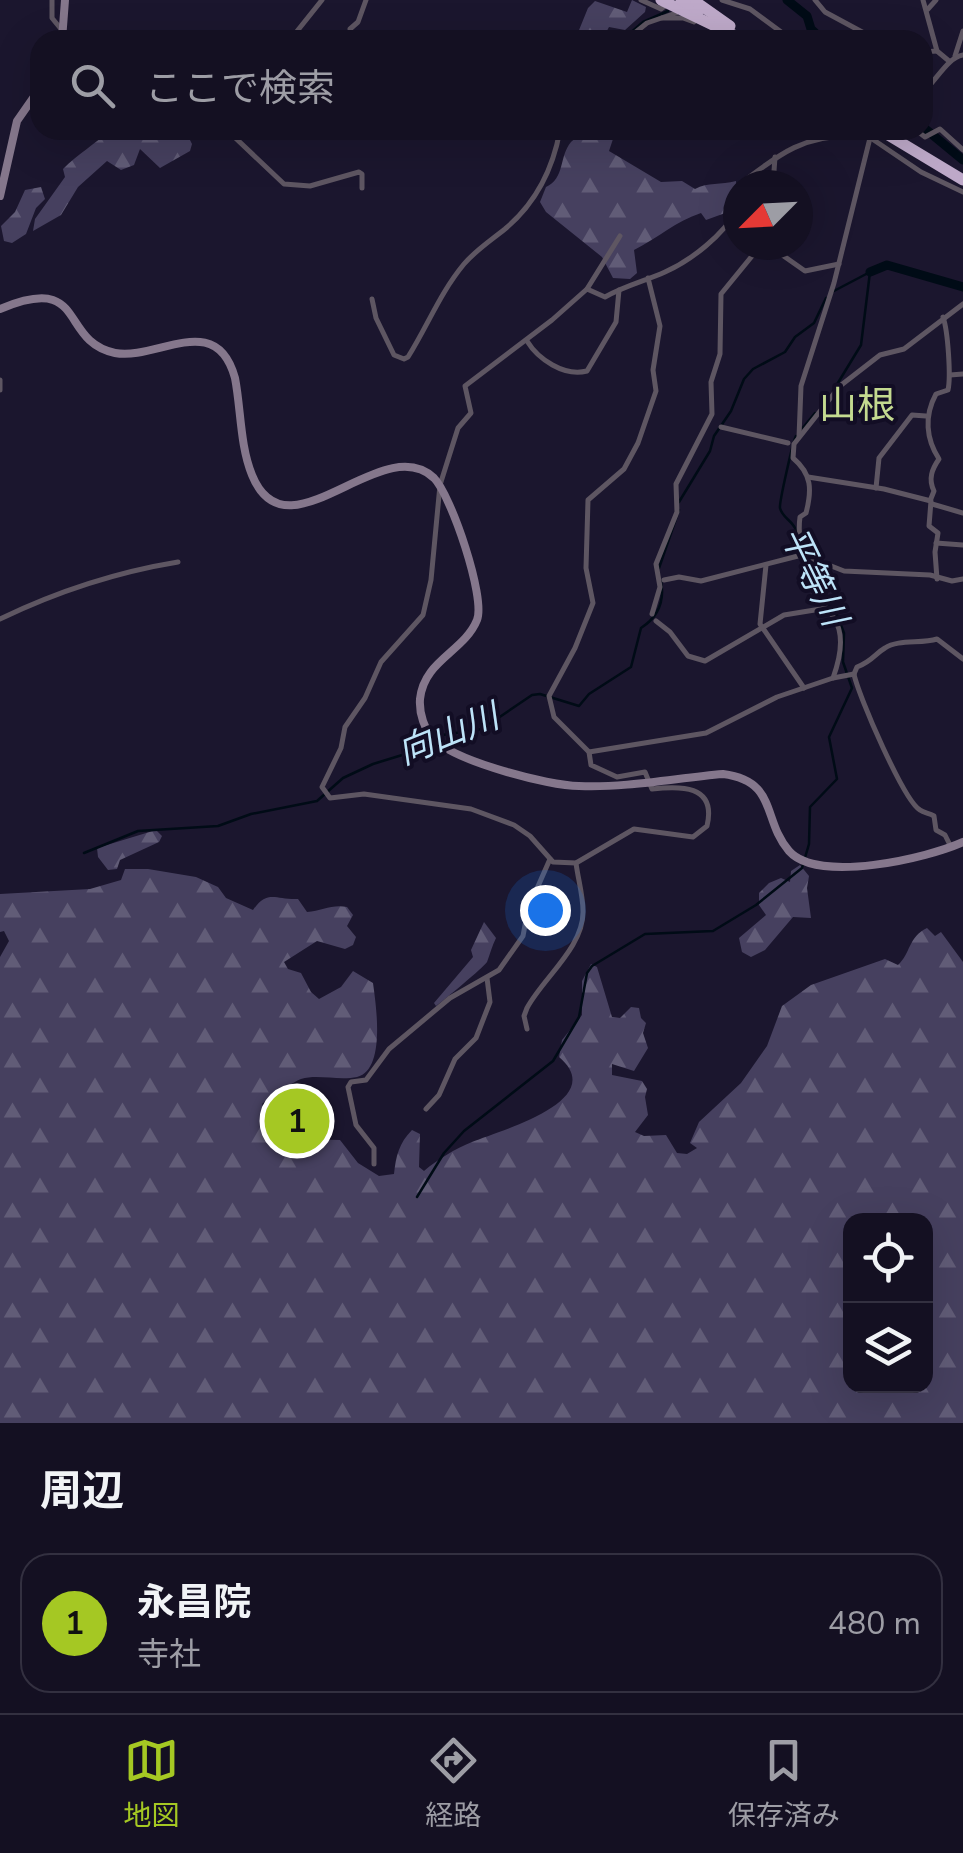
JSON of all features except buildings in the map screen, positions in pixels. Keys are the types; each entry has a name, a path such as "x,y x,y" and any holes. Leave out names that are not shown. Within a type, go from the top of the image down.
{"highway":[{"path":"681,0 728,30"},
{"path":"692,0 730,30"},
{"path":"664,2 723,30"},
{"path":"882,140 963,180"}],"street":[{"path":"52,0 52,18 59,30"},
{"path":"63,30 66,0"},
{"path":"298,30 322,0"},
{"path":"351,30 366,0"},
{"path":"641,0 661,10 664,2"},
{"path":"722,0 739,3 774,30"},
{"path":"814,0 825,12 858,30"},
{"path":"922,0 933,30"},
{"path":"928,10 936,0"},
{"path":"638,30 646,23 676,13"},
{"path":"662,18 683,18 717,30"},
{"path":"933,30 938,51"},
{"path":"933,83 956,57 963,31"},
{"path":"933,51 956,57"},
{"path":"0,196 17,122 30,103"},
{"path":"933,132 943,131 963,150"},
{"path":"238,140 284,184 310,186 359,172 362,188"},
{"path":"372,299 376,318 394,355 404,359 450,281 480,247 506,228 539,193 558,140"},
{"path":"758,170 804,140"},
{"path":"833,678 841,638 838,626 812,586 805,562 799,527 810,499 808,477 804,467 792,458 798,439 801,386 873,140"},
{"path":"879,140 920,172 963,192"},
{"path":"774,170 775,156"},
{"path":"587,288 605,298 670,270 705,245 723,225"},
{"path":"589,752 588,761 617,777 645,772 656,790 677,785 698,793 709,814 702,832 685,836 634,829 576,863 550,859 514,825 471,809 364,794 333,798 324,792 327,772 342,748 345,727 365,698 382,662 422,615 431,580 440,485 458,428 471,413 466,386 587,288 620,236"},
{"path":"751,260 721,294 720,354 710,382 712,414 676,484 677,512 656,564 660,586 654,618 688,656 705,661 784,616 827,608"},
{"path":"787,260 805,271 839,264"},
{"path":"589,752 560,726 549,696 576,648 593,602 586,568 588,500 624,469 638,443 656,390 653,370 660,326 648,278"},
{"path":"526,340 537,357 577,373 587,371 616,322 619,290"},
{"path":"0,309 30,298 52,298 68,310 91,340 113,352 132,353 187,340 218,350 230,362 235,378 252,475 263,493 273,500 288,505 305,504 397,466 420,469 440,485 480,600 477,621 434,666 424,684 421,714 436,742 466,758 557,785 590,786 722,774 748,780 766,801 790,852 807,863 821,866 890,864 963,842"},
{"path":"798,439 840,386 867,364 888,352 904,349 963,304"},
{"path":"937,579 938,533 929,526 934,491 931,482 939,459 933,450 926,416 936,394 948,390 943,317"},
{"path":"950,376 963,374"},
{"path":"0,380 0,390"},
{"path":"876,488 880,458 888,446 912,415 926,416"},
{"path":"721,427 788,443"},
{"path":"808,477 876,488 963,513"},
{"path":"936,543 963,545"},
{"path":"664,580 679,577 701,581 798,556"},
{"path":"0,619 53,595 147,566 178,562"},
{"path":"805,562 821,562 844,571 963,579"},
{"path":"766,565 760,624 804,688"},
{"path":"589,752 706,732 777,697 851,676 857,667 895,644 937,640 963,659"},
{"path":"851,676 898,778 917,808 934,816 936,830 945,835 952,848"},
{"path":"374,1164 374,1148 357,1127 348,1088 351,1082 366,1080 388,1049 450,998 499,970 523,936 528,909 550,859"},
{"path":"528,1030 524,1016 527,1008 581,924 576,863"},
{"path":"426,1109 449,1077 455,1059 476,1038 490,1002 487,978"}],"green space":[{"path":"632,0 646,7 625,30 579,30 595,1 627,12"},
{"path":"98,140 190,140 192,144 190,151 160,168 140,149 134,165 121,170 107,161 78,187 61,215 33,231 35,219 65,177 63,169"},
{"path":"573,140 613,140 609,151 661,182 682,181 695,189 723,183 723,214 706,220 701,213 675,225 634,250 637,273 630,279 613,278 602,257 546,212 540,202 546,187 559,173"},
{"path":"41,187 45,199 36,208 26,234 12,243 4,241 1,226 15,212 25,190"},
{"path":"156,830 162,836 159,842 120,860 117,869 108,870 98,857 97,848"},
{"path":"800,865 809,876 811,918 793,917 765,950 751,957 742,952 739,938 766,915 759,905 759,893 781,878 790,882 791,871"},
{"path":"125,869 148,869 196,877 218,887 226,898 253,910 272,897 298,899 307,912 347,907 353,915 347,926 356,937 353,945 345,949 317,941 284,962 288,969 301,973 319,999 341,987 353,971 373,983 377,1036 372,1062 357,1077 301,1079 262,1104 265,1110 278,1113 288,1139 340,1140 358,1163 379,1176 394,1174 399,1150 412,1130 420,1134 419,1167 424,1171 459,1148 525,1122 561,1100 571,1087 571,1073 559,1057 562,1040 582,1015 582,981 591,964 597,967 612,1017 620,1018 631,1007 639,1008 646,1023 643,1033 648,1048 634,1071 612,1064 612,1075 642,1081 647,1089 648,1115 635,1132 644,1136 666,1135 677,1153 687,1154 697,1148 690,1143 699,1122 741,1083 767,1046 782,1006 811,985 885,959 898,965 921,932 927,928 935,936 941,932 963,962 963,1423 0,1423 0,957 9,941 4,931 0,932 0,894 90,889 121,880"},
{"path":"484,922 496,938 487,962 436,1006 434,1003 473,957 471,950"}],"waterway":[{"path":"787,0 807,16 812,30"},
{"path":"634,30 668,11"},
{"path":"933,135 963,160"},
{"name":"平等川","path":"870,272 887,265 963,287"},
{"name":"平等川","path":"832,292 870,272 861,345 833,391"},
{"name":"向山川","path":"679,502 710,451 744,379 753,369 785,352 795,337 814,323 826,298"},
{"name":"平等川","path":"801,430 815,413"},
{"name":"平等川","path":"796,436 780,508 795,528 798,544"},
{"name":"向山川","path":"659,568 679,510"},
{"name":"向山川","path":"84,853 138,831 218,826 251,814 317,801 343,778 412,752 436,736 482,729 532,695 579,706 589,694 631,667 641,628 659,608 661,581"},
{"name":"平等川","path":"417,1197 444,1153 464,1131 553,1061 579,1017 587,973 592,966 645,934 713,931 756,905 802,868 809,844 810,807 837,779 829,737 852,688 843,662 844,633 837,615 815,588"}],"place":[{"name":"永昌院","path":"297,1121"}],"district":[{"name":"山根","path":"857,405"}]}
